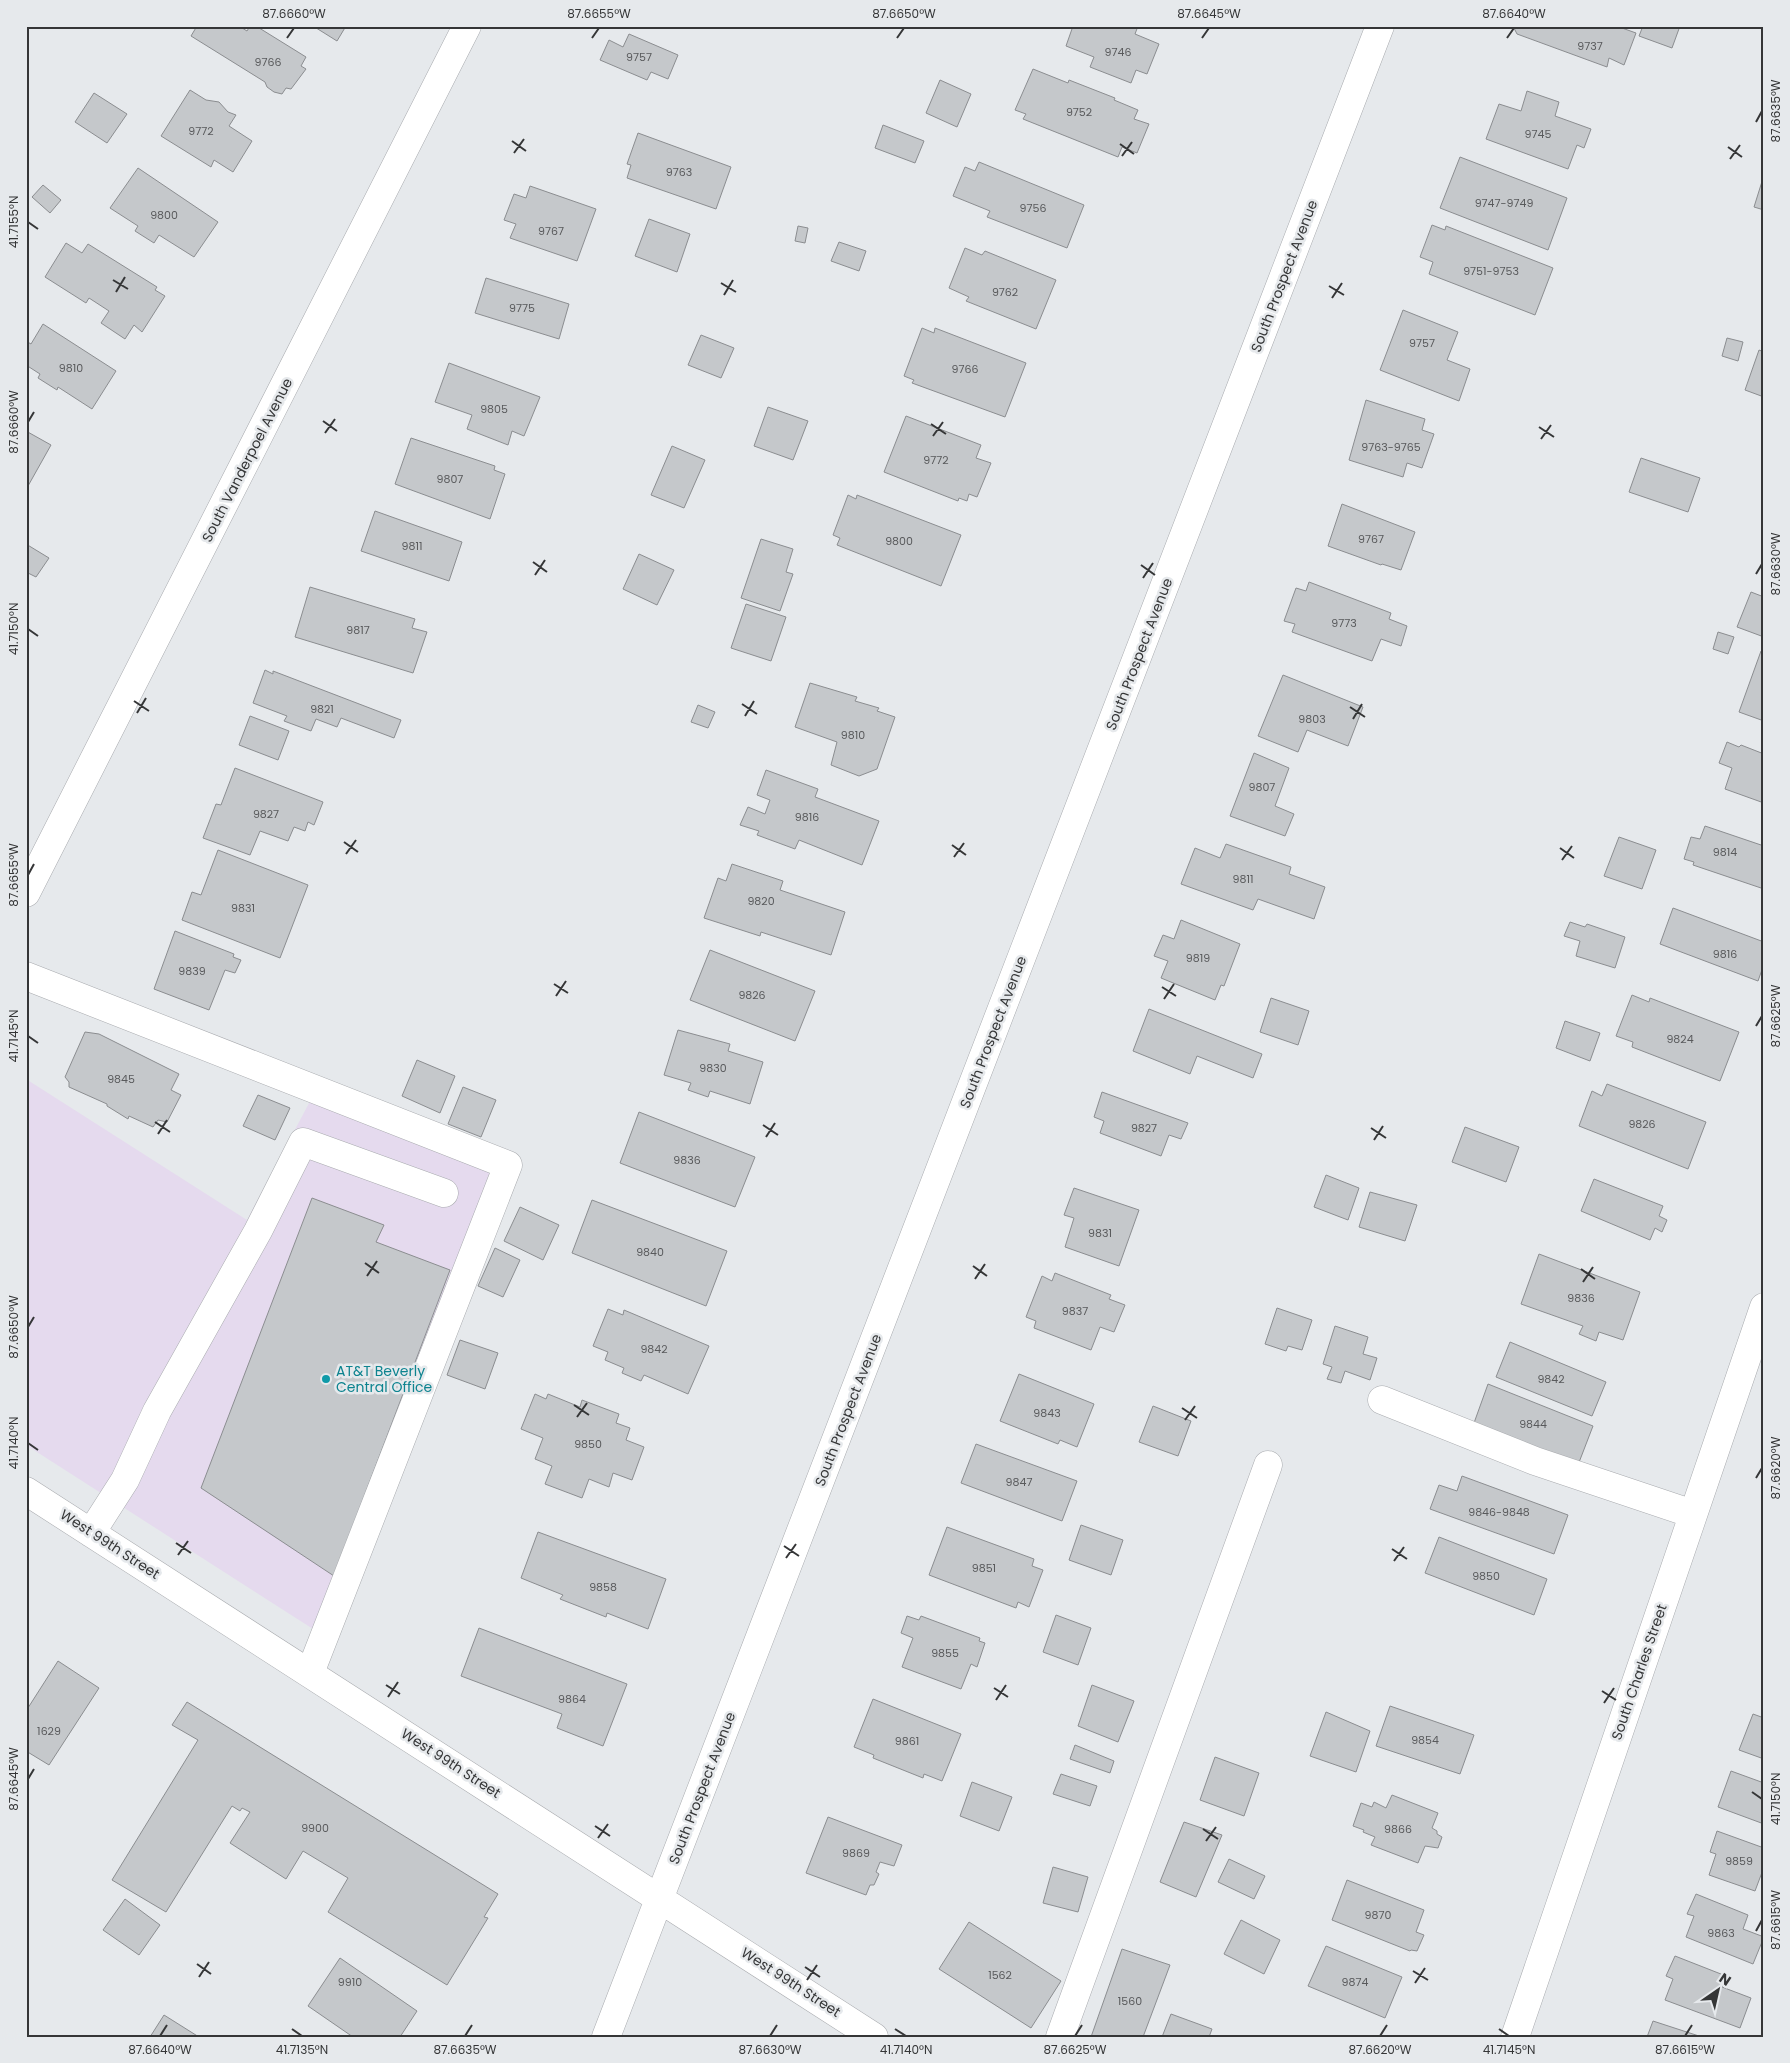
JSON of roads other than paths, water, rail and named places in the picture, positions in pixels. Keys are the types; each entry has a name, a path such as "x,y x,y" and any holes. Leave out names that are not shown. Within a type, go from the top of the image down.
{"street":[{"name":"South Vanderpoel Avenue","path":"26,893 467,26"},
{"name":"South Prospect Avenue","path":"606,2037 1380,26"},
{"path":"26,976 508,1165 310,1673"},
{"path":"91,1532 125,1480 157,1411 258,1231 303,1142 444,1193"},
{"name":"South Charles Street","path":"1515,2037 1764,1307"},
{"path":"1382,1400 1535,1461 1693,1514"},
{"path":"1060,2037 1268,1465"},
{"name":"West 99th Street","path":"26,1491 660,1897 874,2037"}],"place":[{"name":"AT&T Beverly Central Office","path":"326,1379"}]}
